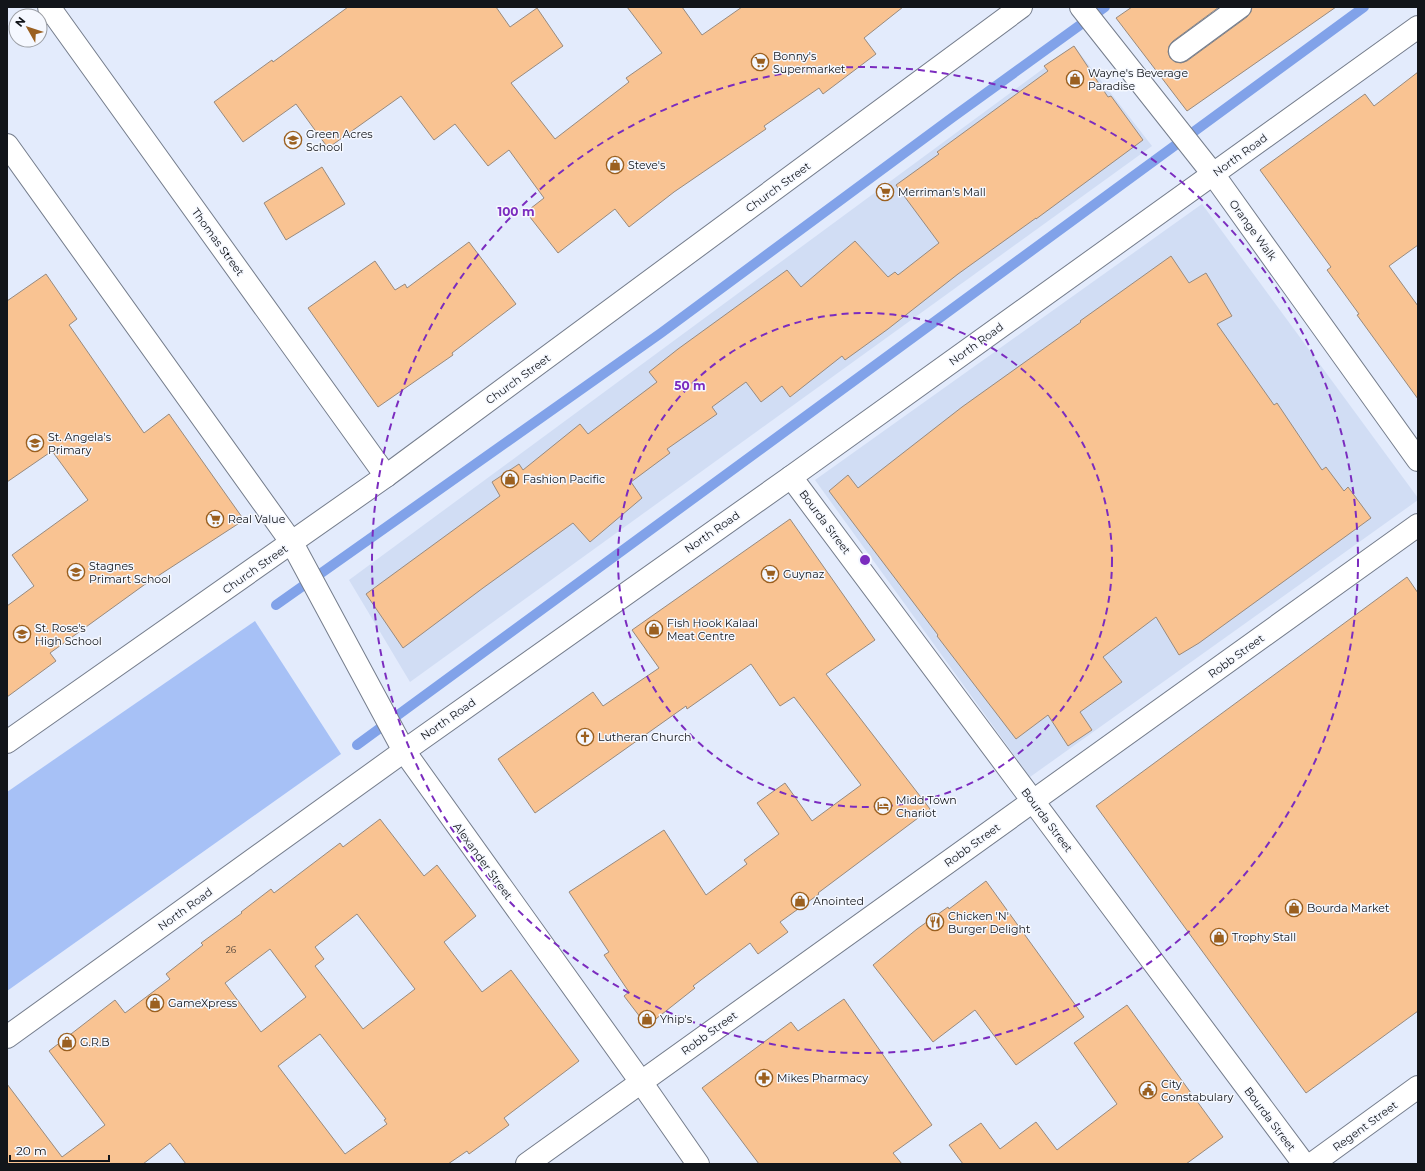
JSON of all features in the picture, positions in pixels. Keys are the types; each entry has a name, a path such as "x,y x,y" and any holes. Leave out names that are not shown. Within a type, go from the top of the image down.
{"street":[{"name":"Thomas Street","path":"49,7 386,476"},
{"name":"Church Street","path":"7,742 386,476 1021,7"},
{"name":"Orange Walk","path":"1081,7 1213,174 1418,460"},
{"path":"1180,51 1240,7"},
{"name":"North Road","path":"7,1037 404,751 791,477 1418,27"},
{"path":"7,145 292,543"},
{"name":"Bourda Street","path":"791,477 1304,1164"},
{"name":"Robb Street","path":"527,1164 1418,525"},
{"name":"Alexander Street","path":"292,543 404,751 698,1164"},
{"name":"Regent Street","path":"1312,1164 1418,1087"}],"shaded area":[{"name":"Merriman's Mall","path":"1074,46 1152,146 410,682 349,580"},
{"path":"1202,204 1418,500 1030,777 815,480"},
{"path":"255,621 341,754 7,991 7,792"}],"building":[{"path":"348,7 496,7 510,27 537,8 563,46 511,83 555,139 629,82 626,78 662,53 627,7 682,7 702,35 742,7 903,7 864,38 876,54 823,94 819,88 764,126 766,129 674,192 629,227 615,209 558,253 526,212 544,198 509,150 488,166 455,124 434,140 401,96 328,148 296,104 243,142 214,102 272,60 273,62"},
{"path":"1132,7 1219,7 1173,41 1169,46 1168,52 1170,58 1175,62 1181,63 1187,61 1247,17 1251,12 1252,7 1336,7 1187,111 1116,18"},
{"name":"Merriman's Mall","path":"1074,46 1108,97 1111,96 1143,140 1036,219 958,274 888,329 845,360 842,356 790,397 782,386 761,402 746,382 712,407 717,414 667,449 670,453 631,482 642,498 590,542 573,523 403,648 366,594 500,496 492,482 519,464 523,470 580,424 588,434 657,382 649,372 678,349 787,270 801,287 855,241 888,277 895,272 898,275 939,243 896,185 939,154 937,152 1048,71 1044,66"},
{"path":"1418,72 1418,245 1389,266 1418,306 1418,399 1357,315 1359,314 1327,270 1331,267 1260,170 1365,94 1374,106"},
{"path":"322,167 345,204 286,240 264,203"},
{"path":"469,242 516,304 452,353 453,355 378,407 308,308 375,261 395,290 405,284 407,288"},
{"path":"1171,256 1189,283 1206,273 1232,316 1217,324 1274,405 1277,403 1322,470 1326,467 1344,491 1348,487 1371,518 1199,643 1179,655 1156,617 1103,657 1122,682 1080,712 1092,730 1068,746 1048,715 1016,739 829,491 848,475 858,488 962,407"},
{"path":"46,274 77,319 69,325 144,433 169,414 244,520 144,585 50,653 56,661 7,697 7,606 34,586 12,555 88,500 52,451 7,482 7,301"},
{"path":"790,519 875,640 826,674 930,809 780,922 788,932 758,954 750,943 693,986 695,988 647,1026 624,996 629,992 604,955 609,952 569,892 664,830 706,895 747,864 744,860 779,834 757,803 785,783 812,821 861,785 794,697 780,706 751,664 687,709 686,706 535,813 498,759 593,692 603,706 659,668 632,630"},
{"name":"Bourda Market","path":"1407,577 1418,593 1418,1011 1306,1093 1096,806"},
{"path":"380,819 424,876 437,865 476,916 444,942 482,992 511,970 579,1061 504,1118 509,1125 469,1154 467,1151 448,1164 186,1164 170,1143 143,1164 7,1164 7,1084 62,1157 105,1125 49,1051 115,1000 125,1013 170,979 166,974 203,945 201,943 242,913 241,912 271,889 274,893 340,843 343,847","holes":["357,914 415,989 363,1029 315,966 324,959 315,947","270,949 306,997 261,1032 225,983","320,1034 386,1119 384,1120 387,1124 345,1154 278,1066"]},
{"path":"986,881 1084,1017 1016,1065 975,1010 933,1042 873,965 917,929 948,907 949,909"},
{"path":"844,999 932,1125 893,1153 902,1164 759,1164 702,1088 791,1022 798,1031"},
{"name":"City Constabulary","path":"1127,1005 1223,1137 1186,1164 963,1164 949,1145 981,1123 1000,1149 1036,1122 1057,1150 1117,1104 1074,1043"}],"waterway":[{"path":"276,605 661,333 953,117 1105,7"},
{"path":"357,745 1364,7"}],"place":[{"name":"Bonny's Supermarket","path":"760,62"},
{"name":"Wayne's Beverage Paradise","path":"1075,79"},
{"name":"Green Acres School","path":"293,140"},
{"name":"Steve's","path":"615,165"},
{"name":"Merriman's Mall","path":"885,192"},
{"name":"St. Angela's Primary","path":"35,443"},
{"name":"Fashion Pacific","path":"510,479"},
{"name":"Real Value","path":"215,519"},
{"name":"Stagnes Primart School","path":"76,572"},
{"name":"Guynaz","path":"770,574"},
{"name":"Fish Hook Kalaal Meat Centre","path":"654,629"},
{"name":"St. Rose's High School","path":"22,634"},
{"name":"Lutheran Church","path":"585,737"},
{"name":"Midd Town Chariot","path":"883,806"},
{"name":"Anointed","path":"800,901"},
{"name":"Bourda Market","path":"1294,908"},
{"name":"Chicken 'N' Burger Delight","path":"935,922"},
{"name":"Trophy Stall","path":"1219,937"},
{"name":"GameXpress","path":"155,1003"},
{"name":"Yhip's","path":"647,1019"},
{"name":"G.R.B","path":"67,1042"},
{"name":"Mikes Pharmacy","path":"764,1078"},
{"name":"City Constabulary","path":"1148,1090"}]}
